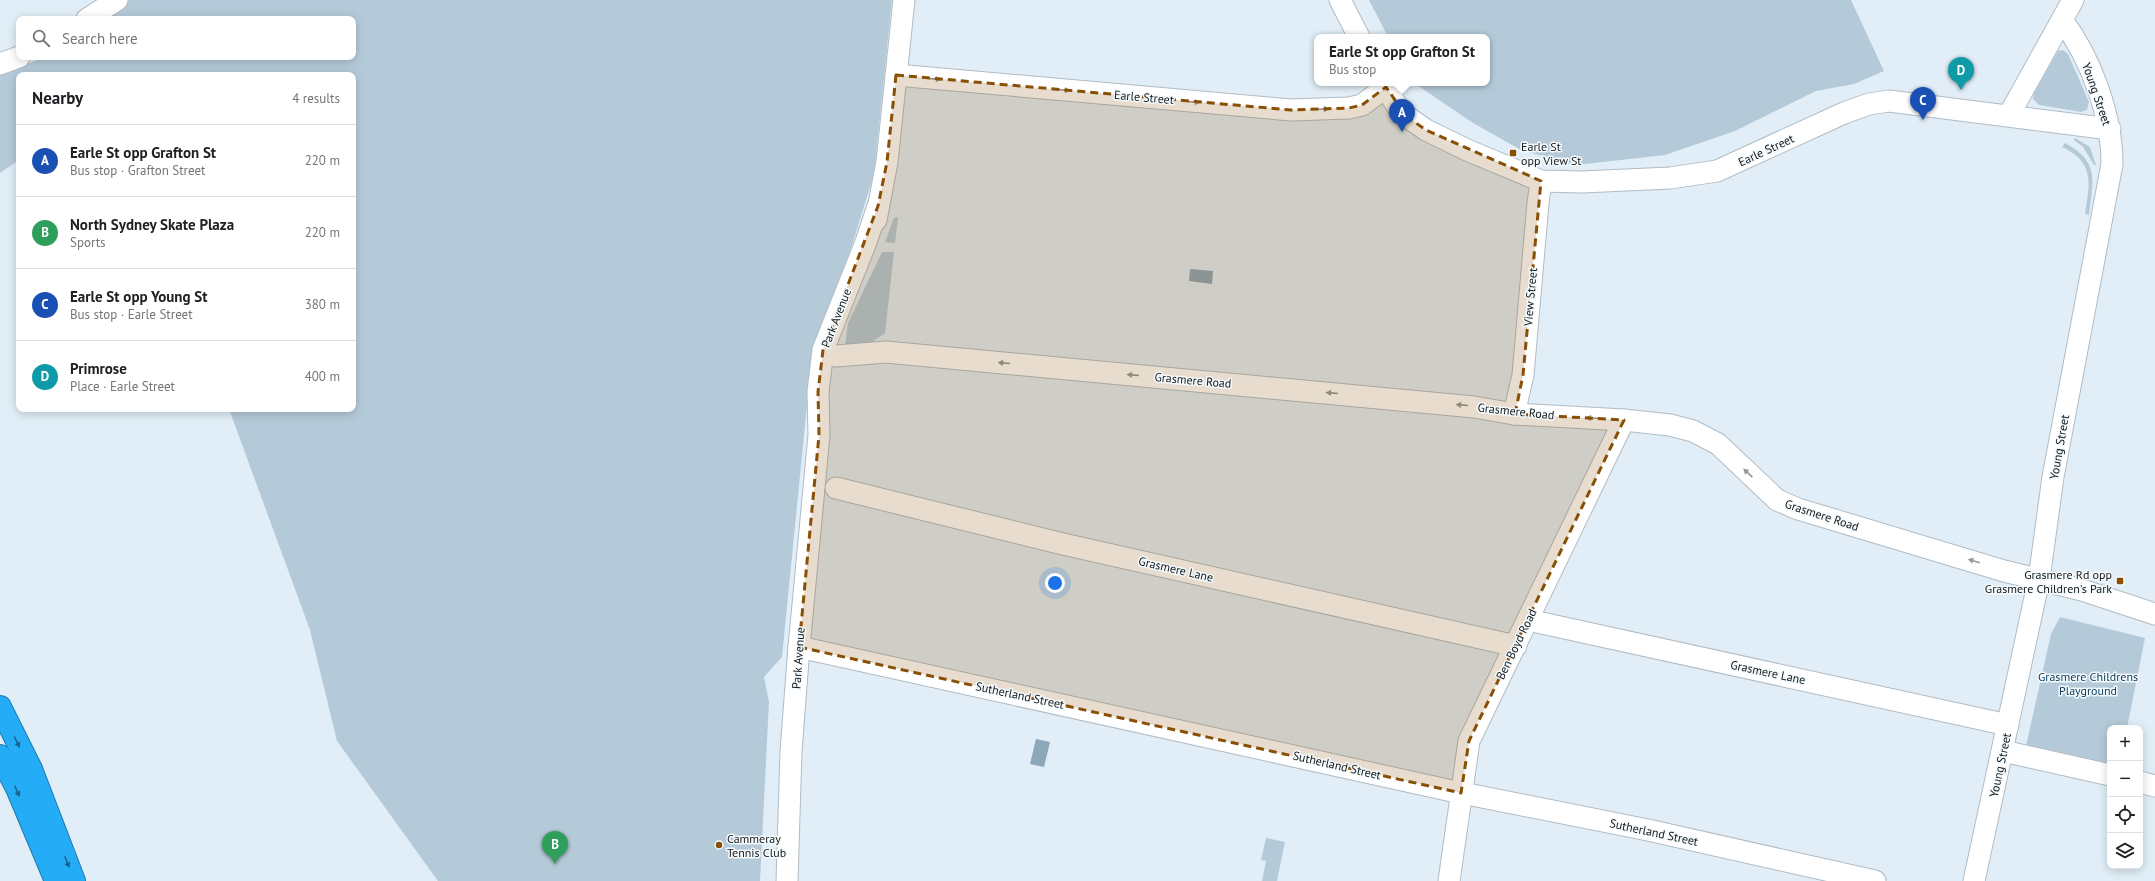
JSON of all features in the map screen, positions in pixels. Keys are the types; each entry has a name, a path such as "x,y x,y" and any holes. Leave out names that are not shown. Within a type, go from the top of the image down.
{"highway":[{"path":"0,707 31,769 74,881"},
{"path":"0,756 16,788 52,875"}],"street":[{"path":"92,16 117,0"},
{"name":"Park Avenue","path":"819,435 832,388 839,338 873,240 887,162 904,0"},
{"path":"1340,0 1358,34"},
{"path":"2009,115 2073,0"},
{"name":"Young Street","path":"1974,881 2003,751 2038,579 2053,476 2112,164 2110,129 2086,61 2075,37 2062,20"},
{"path":"0,64 16,58"},
{"name":"Earle Street","path":"896,76 1291,110 1349,108 1362,105 1384,86"},
{"name":"Earle Street","path":"1386,86 1397,106 1406,116 1426,130 1474,153 1541,181 1617,181 1704,174 1728,167 1844,113 1869,104 1882,102 1922,104 2110,129"},
{"name":"View Street","path":"1514,414 1523,375 1541,181"},
{"name":"Park Avenue","path":"786,881 791,751 799,647 819,435 818,392 823,350 866,242 878,206"},
{"name":"Grasmere Road","path":"836,356 886,352 1474,406 1514,414 1624,420 1670,426 1693,431 1718,444 1777,500 1798,509 2038,579 2082,590 2155,614"},
{"name":"Ben Boyd Road","path":"1449,881 1469,741 1624,420"},
{"name":"Grasmere Lane","path":"836,488 1063,544 1516,646"},
{"name":"Grasmere Lane","path":"1528,620 2008,725"},
{"name":"Sutherland Street","path":"799,647 1461,793 1663,833 1875,881"},
{"path":"2003,751 2107,774"},
{"path":"2143,783 2155,786"}],"highlighted area":[{"path":"896,75 1291,110 1349,108 1362,105 1386,87 1406,116 1426,130 1541,181 1523,375 1515,414 1624,420 1469,741 1461,793 799,647 819,435 818,392 823,350 878,206 887,162"}],"green space":[{"path":"128,0 892,0 874,174 809,385 782,657 764,677 769,702 760,881 438,881 337,741 310,630 230,412 356,412 356,72 16,72 16,162 0,173 0,74 37,60 356,60 356,16 106,16"},
{"path":"1369,0 1851,0 1884,71 1854,84 1816,91 1735,131 1665,155 1576,165 1521,150 1473,123 1418,86 1490,86 1490,34 1386,34"},
{"path":"2063,50 2068,54 2089,102 2087,110 2081,112 2039,105 2033,99 2034,93 2058,51"},
{"path":"2075,138 2090,147 2096,165 2094,165 2083,147 2074,140"},
{"path":"2065,143 2084,157 2092,173 2092,192 2089,215 2085,214 2089,184 2088,175 2080,160 2073,153 2062,147"},
{"path":"898,217 895,243 885,242 894,218"},
{"path":"882,252 894,252 885,333 872,342 845,346 848,323"},
{"name":"Grasmere Childrens Playground","path":"2060,617 2145,638 2128,725 2107,725 2107,762 2031,749 2026,746 2051,634"},
{"path":"1266,838 1285,842 1277,881 1262,881 1266,861 1261,860"}],"shaded area":[{"path":"1190,269 1213,271 1212,284 1189,281"},
{"path":"1036,739 1050,742 1044,767 1030,764"}],"place":[{"name":"Primrose","path":"1961,90"},
{"name":"Earle St opp Young St","path":"1923,120"},
{"name":"Earle St opp Grafton St","path":"1402,132"},
{"name":"Earle St opp View St","path":"1513,153"},
{"name":"Grasmere Rd opp Grasmere Children's Park","path":"2120,581"},
{"name":"Cammeray Tennis Club","path":"719,845"},
{"name":"North Sydney Skate Plaza","path":"555,864"}]}
